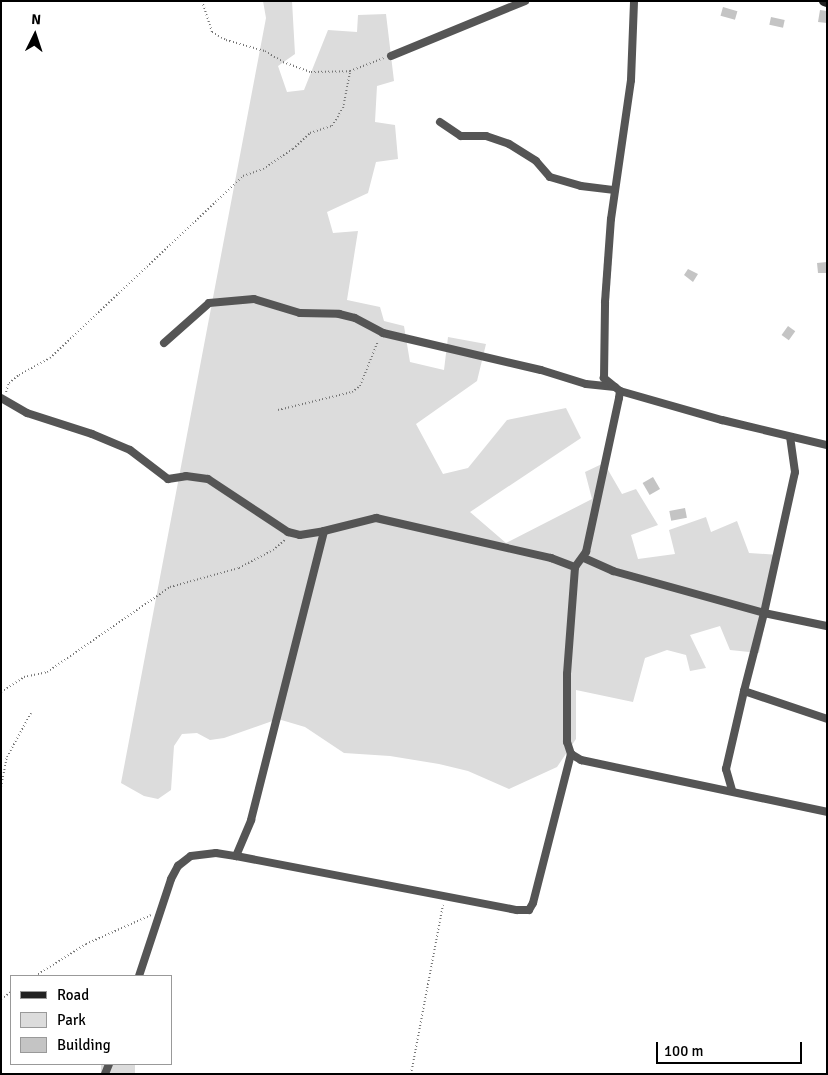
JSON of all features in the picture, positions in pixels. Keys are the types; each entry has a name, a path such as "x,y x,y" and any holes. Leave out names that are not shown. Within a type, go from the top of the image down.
{"street":[{"path":"391,56 525,1"},
{"path":"617,389 604,378 606,267 630,80 634,1"},
{"path":"440,122 461,136 486,136 509,144 536,161 550,177 581,186 615,190"},
{"path":"164,343 209,303 226,300 254,300 300,313 339,314 355,318 383,333 526,366 586,384 617,389 790,437 827,445"},
{"path":"139,975 178,866 191,856 216,853 236,856 445,898 529,910 571,754 567,742 567,674 574,567 584,558 609,459 617,389"},
{"path":"2,398 27,413 92,434 130,450 168,479 186,476 208,479 293,533 324,531 376,518 551,558 574,567"},
{"path":"732,790 726,769 764,613 795,472 790,437"},
{"path":"236,856 251,820 324,531"},
{"path":"584,558 613,571 764,613 827,626"},
{"path":"744,691 827,719"},
{"path":"571,754 581,760 732,790 827,812"}],"path":[{"path":"202,1 212,32 226,40 265,51 283,62 311,72 350,71 391,56"},
{"path":"2,398 10,383 50,358 244,176 263,170 310,133 332,126 343,108 350,71"},
{"path":"278,410 352,392 360,386 383,333"},
{"path":"1,692 24,677 47,672 170,587 239,568 273,550 293,533"},
{"path":"1,786 7,757 31,713"},
{"path":"411,1074 445,898"},
{"path":"38,975 86,944 135,920 160,913"}],"green space":[{"path":"263,1 292,1 295,54 278,66 287,92 304,90 328,30 357,32 358,15 386,14 394,81 377,86 375,122 395,125 398,159 376,162 368,193 327,212 333,233 358,231 347,300 380,307 384,321 404,326 410,362 444,370 448,337 486,344 477,381 416,424 443,474 468,468 507,420 566,408 581,438 470,512 506,543 592,499 585,472 604,463 622,494 636,489 658,525 631,535 638,559 675,554 669,530 706,517 711,532 737,521 749,553 779,555 759,653 730,650 720,626 690,635 706,668 690,671 686,655 667,650 645,658 633,702 576,690 576,739 557,767 509,789 468,771 439,764 390,756 344,753 305,727 278,719 224,738 210,740 197,733 182,734 174,746 171,790 158,799 144,796 121,783 266,18"},
{"path":"101,1065 135,1065 135,1074 101,1074"}],"building":[{"path":"723,7 737,11 735,20 721,16"},
{"path":"820,10 827,11 827,23 818,22"},
{"path":"771,17 785,20 783,28 769,25"},
{"path":"827,262 827,273 818,273 817,263"},
{"path":"688,269 698,274 693,282 684,275"},
{"path":"788,326 795,331 789,340 782,335"},
{"path":"653,477 660,489 650,495 643,483"},
{"path":"685,508 687,518 671,521 669,511"}]}
